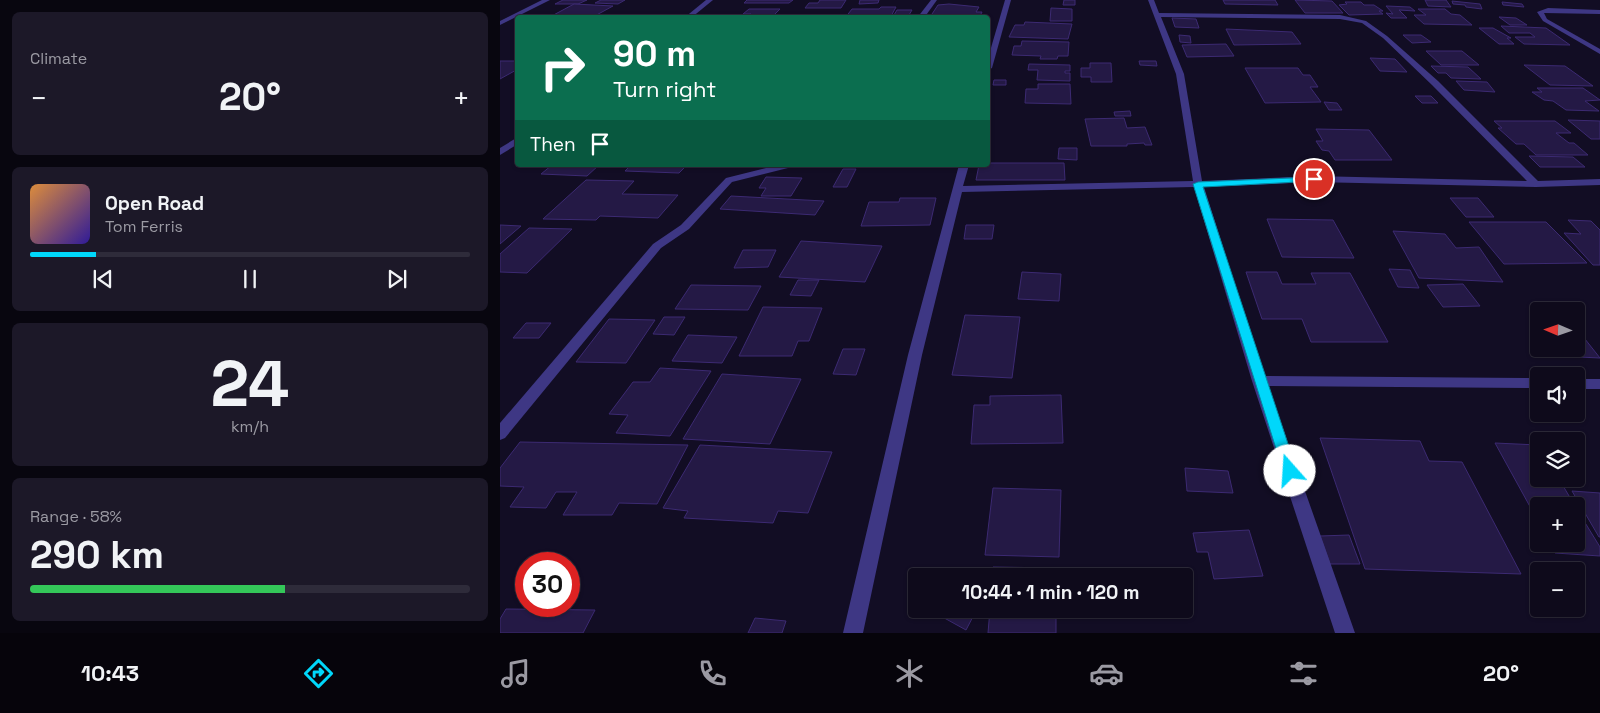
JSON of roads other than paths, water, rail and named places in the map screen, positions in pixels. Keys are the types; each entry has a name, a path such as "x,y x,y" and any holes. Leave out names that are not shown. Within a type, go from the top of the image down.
{"street":[{"path":"516,15 547,0"},
{"path":"691,15 710,0"},
{"path":"922,15 934,0"},
{"path":"990,61 1008,0"},
{"path":"1151,0 1180,74 1198,184 1260,381 1345,633"},
{"path":"1600,12 1548,10 1540,12 1545,20 1600,52"},
{"path":"1156,15 1340,17 1364,22 1385,37 1435,83 1536,184"},
{"path":"500,23 515,16"},
{"path":"500,152 515,142"},
{"path":"500,434 657,246 686,227 729,180 780,167"},
{"path":"853,633 915,355 964,167"},
{"path":"958,189 1115,184 1198,184 1314,179 1536,184 1600,182"},
{"path":"1260,381 1530,383"},
{"path":"1585,384 1600,384"}]}
